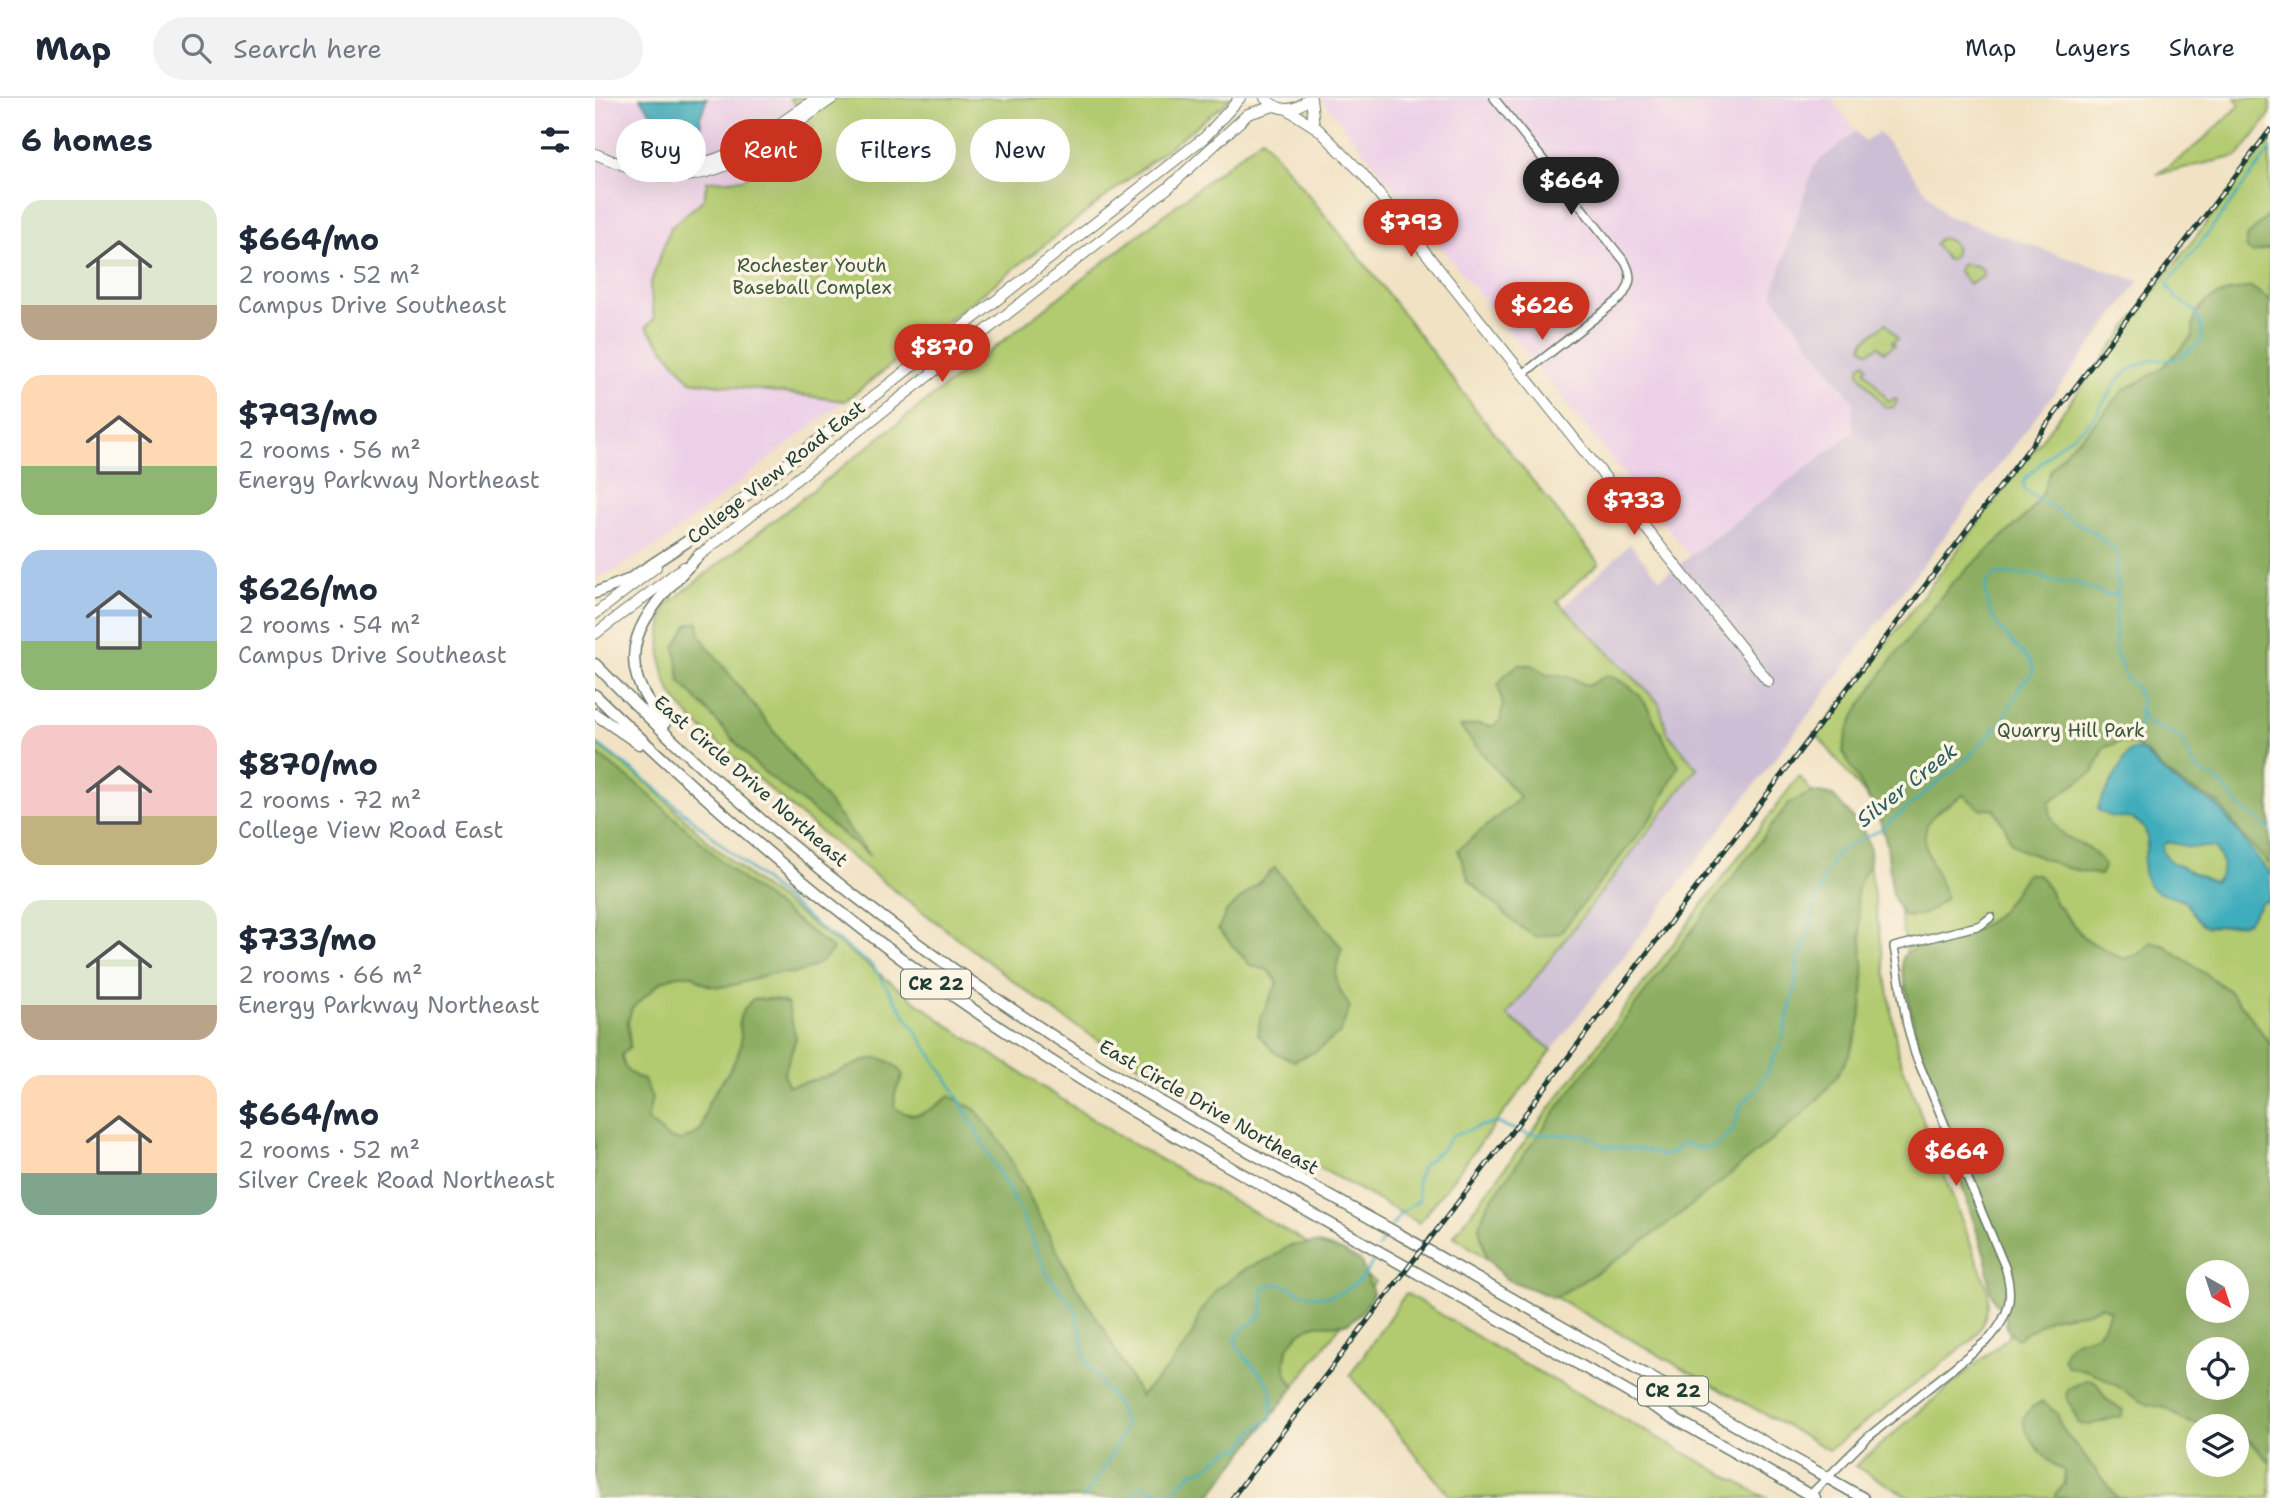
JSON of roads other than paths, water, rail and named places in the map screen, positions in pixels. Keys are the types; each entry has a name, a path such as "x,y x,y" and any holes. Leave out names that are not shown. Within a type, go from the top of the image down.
{"main road":[{"path":"706,160 722,156 757,139 817,98"},
{"path":"706,170 739,160 833,98"},
{"name":"College View Road East","path":"595,614 1205,137 1240,98"},
{"path":"1265,98 1314,126 1362,173 1768,681"},
{"path":"1287,109 1297,107 1310,98 1314,126"},
{"name":"College View Road East","path":"595,634 1169,187 1248,114 1275,106"},
{"path":"595,154 616,162"},
{"path":"595,593 628,580 694,537"},
{"path":"700,554 647,612 637,635 634,658 637,678 647,700 701,765"},
{"name":"East Circle Drive Northeast","path":"595,664 701,765 801,851 921,945 1011,1008 1136,1087 1863,1498"},
{"name":"East Circle Drive Northeast","path":"595,695 666,763 834,906 922,974 984,1017 1116,1101 1810,1497"},
{"path":"595,714 666,763"}],"street":[{"path":"1494,98 1625,262 1631,276 1621,298 1523,374"},
{"path":"1810,1497 1826,1477 1867,1438 1990,1338 2002,1323 2009,1306 2010,1287 2005,1267 1916,1054 1907,1025 1894,947 1980,925 1991,917"}],"water":[{"path":"640,98 707,98 700,119 656,119"},
{"path":"2130,751 2143,751 2184,788 2217,805 2270,874 2270,898 2268,902 2262,902 2248,922 2205,926 2185,902 2150,887 2144,872 2147,837 2142,826 2133,819 2111,816 2098,810","holes":["2168,842 2190,847 2214,847 2217,851 2223,865 2221,874 2213,882 2171,862 2163,852 2163,845"]}],"waterway":[{"name":"Silver Creek","path":"1391,1227 1401,1213 1419,1200 1417,1180 1423,1165 1439,1152 1452,1136 1480,1126 1496,1123 1528,1134 1578,1135 1592,1138 1604,1146 1647,1150 1663,1156 1684,1143 1701,1149 1716,1146 1733,1130 1741,1105 1758,1088 1781,1043 1796,986 1798,957 1803,949 1823,881 1835,855 1880,830 1970,756 2002,721 2021,685 2034,671 2032,663 2001,630 1990,612 1985,587 1989,580 1999,574 2036,575 2053,582 2074,582 2109,596 2117,592 2119,585 2114,577 2118,562 2116,551 2097,535 2030,494 2024,489 2024,480 2057,447 2094,417 2118,380 2132,368 2153,359 2172,360 2181,357 2200,342 2202,326 2194,310 2176,298 2167,284 2270,150"},
{"path":"2117,594 2115,651 2126,679 2136,687 2141,698 2138,736"},
{"path":"2141,710 2144,720 2184,742 2194,767 2219,782 2244,811 2263,822 2270,831"},
{"path":"595,742 652,785 816,925 873,966 951,1085 1021,1213 1047,1274 1076,1311 1085,1359 1117,1405 1126,1426 1107,1463 1084,1498"},
{"name":"Silver Creek","path":"1378,1248 1388,1233"},
{"name":"Silver Creek","path":"1136,1498 1136,1492 1141,1486 1171,1492 1193,1472 1203,1470 1227,1451 1240,1449 1254,1430 1271,1419 1271,1391 1235,1342 1240,1332 1262,1312 1263,1289 1278,1284 1317,1296 1339,1293 1365,1274 1376,1254"}],"railway":[{"path":"1232,1498 2270,130"}],"park label":[{"name":"Rochester Youth Baseball Complex","path":"812,276"},
{"name":"Quarry Hill Park","path":"2071,730"}]}
